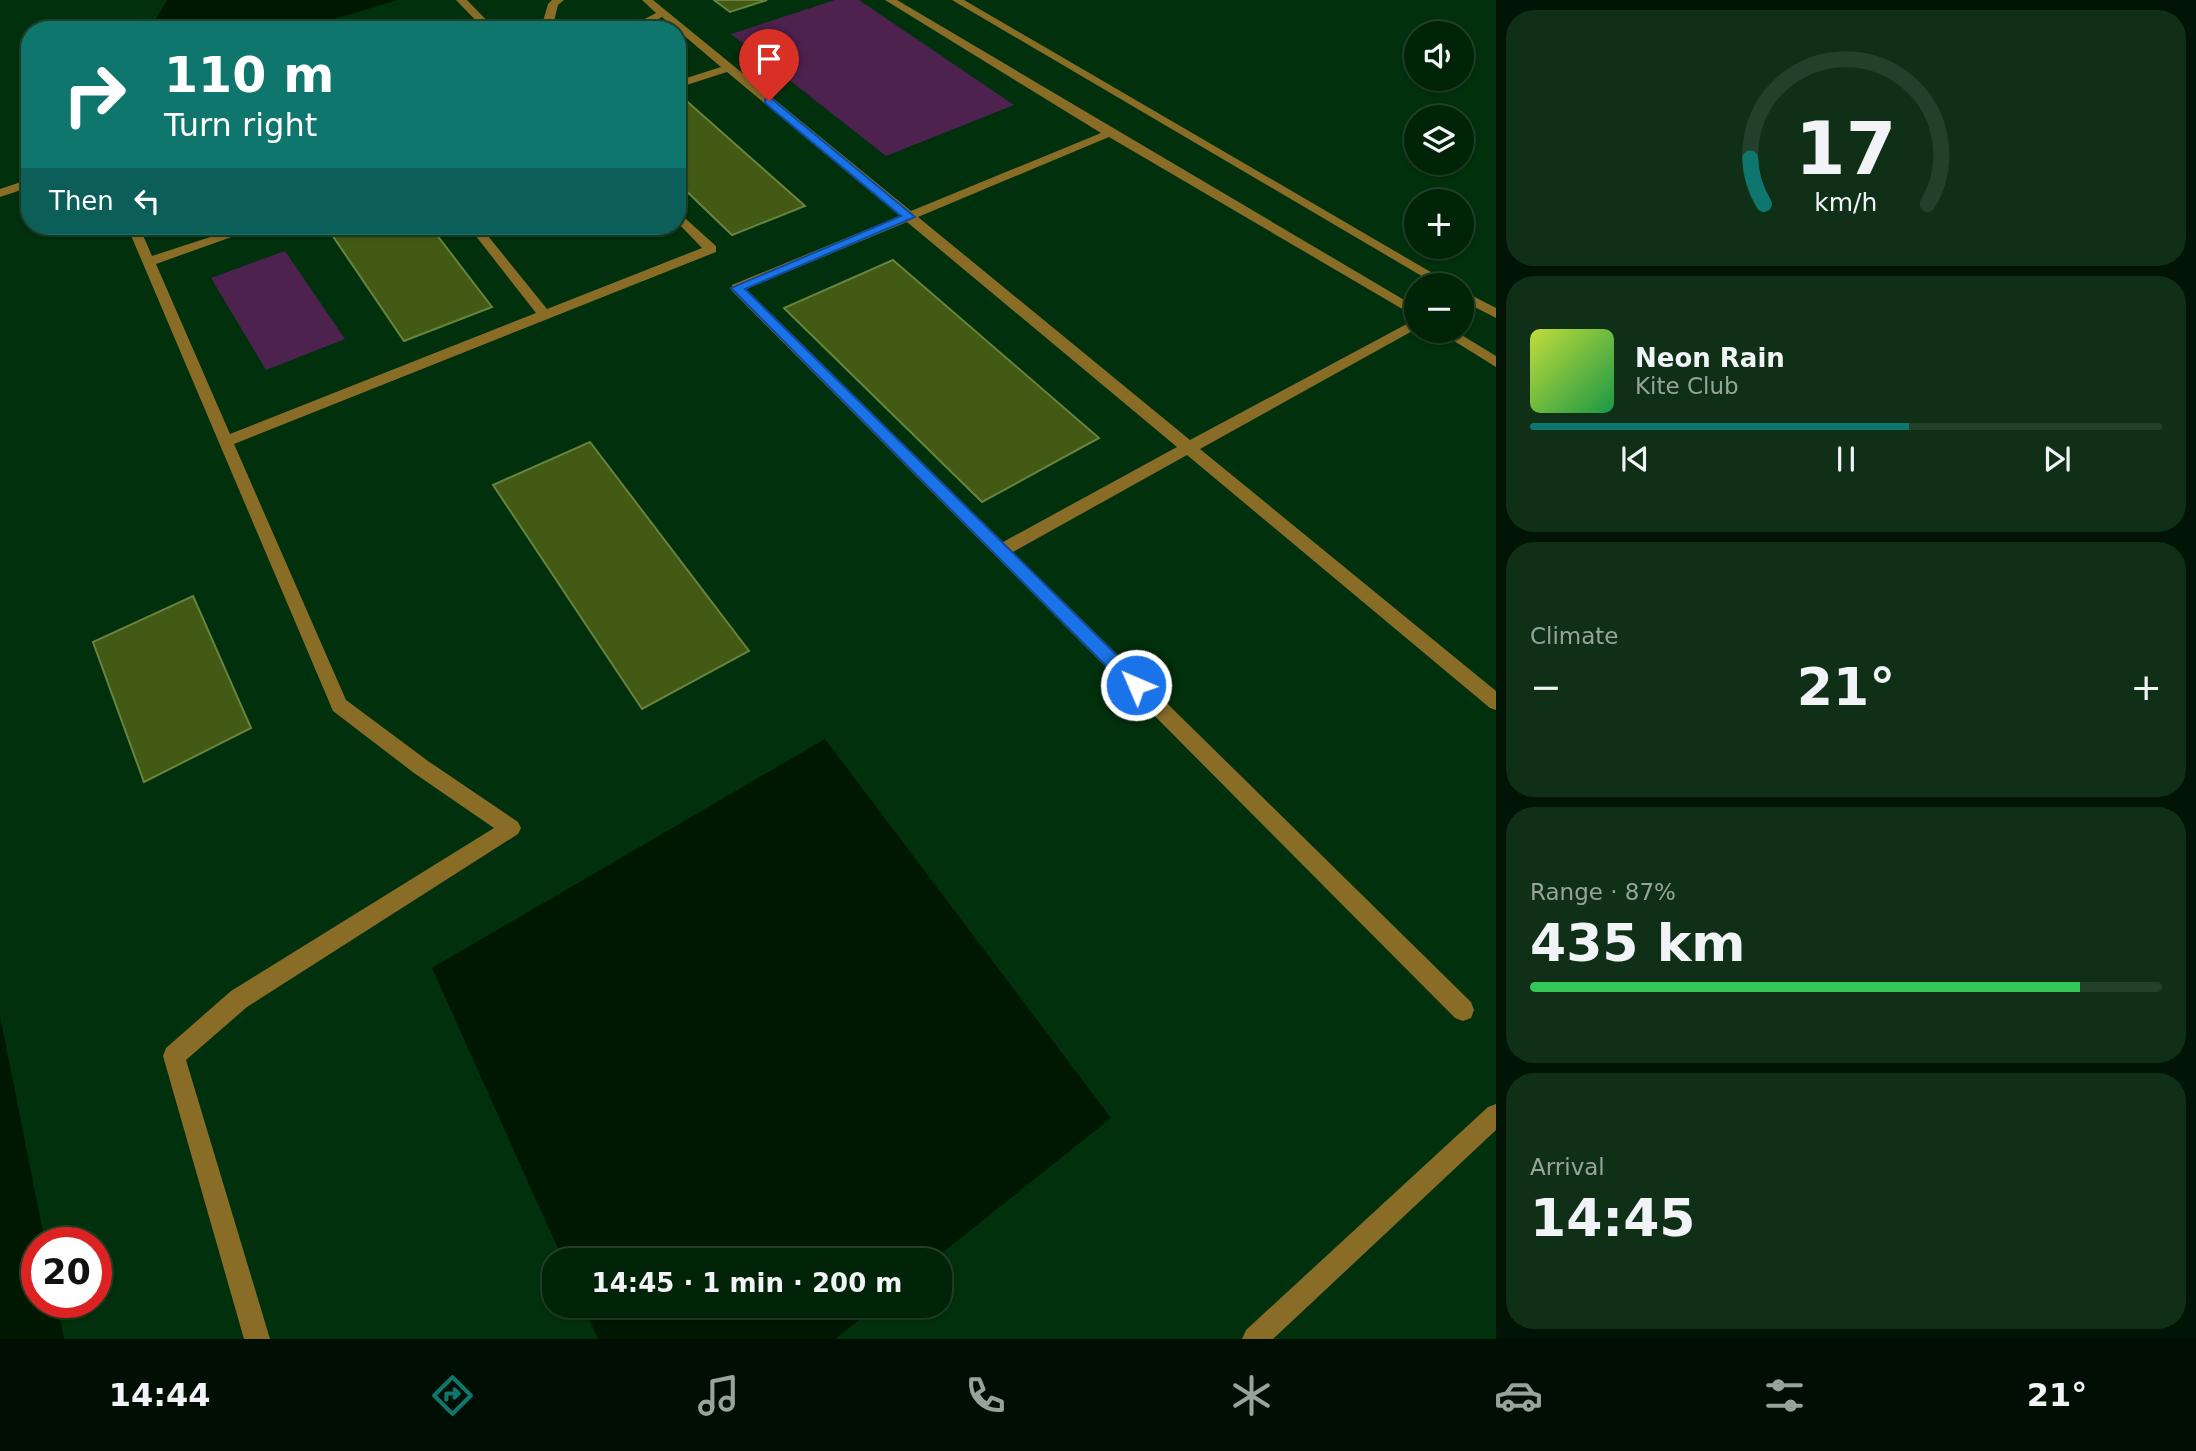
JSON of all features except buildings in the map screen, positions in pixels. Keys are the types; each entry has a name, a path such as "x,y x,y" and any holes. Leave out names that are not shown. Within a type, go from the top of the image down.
{"lane":[{"path":"461,0 482,21"},
{"path":"549,21 553,4 559,0"},
{"path":"647,0 673,21"},
{"path":"890,0 1110,134 1404,306"},
{"path":"957,0 1426,273"},
{"path":"647,21 663,13"},
{"path":"686,32 1496,702"},
{"path":"686,82 729,68"},
{"path":"1110,134 737,288 1463,1010"},
{"path":"0,193 21,186"},
{"path":"226,441 711,249 686,224"},
{"path":"137,235 340,705 421,767 511,828 239,999 174,1056 257,1339"},
{"path":"148,262 229,235"},
{"path":"481,235 544,315"},
{"path":"1474,301 1496,314"},
{"path":"1001,551 1404,330"},
{"path":"1465,343 1496,362"},
{"path":"1255,1339 1496,1115"}],"shaded area":[{"path":"167,0 397,0 328,21 154,21"},
{"path":"835,0 859,0 1014,105 886,156 731,34"},
{"path":"285,251 345,339 266,370 211,278"},
{"path":"825,739 1111,1118 948,1248 558,1248 432,968"},
{"path":"0,1016 42,1227 21,1227 21,1318 60,1318 64,1339 0,1339"},
{"path":"588,1318 862,1318 835,1339 598,1339"}],"route":[{"path":"769,101 909,217 737,288 1136,685"}]}
